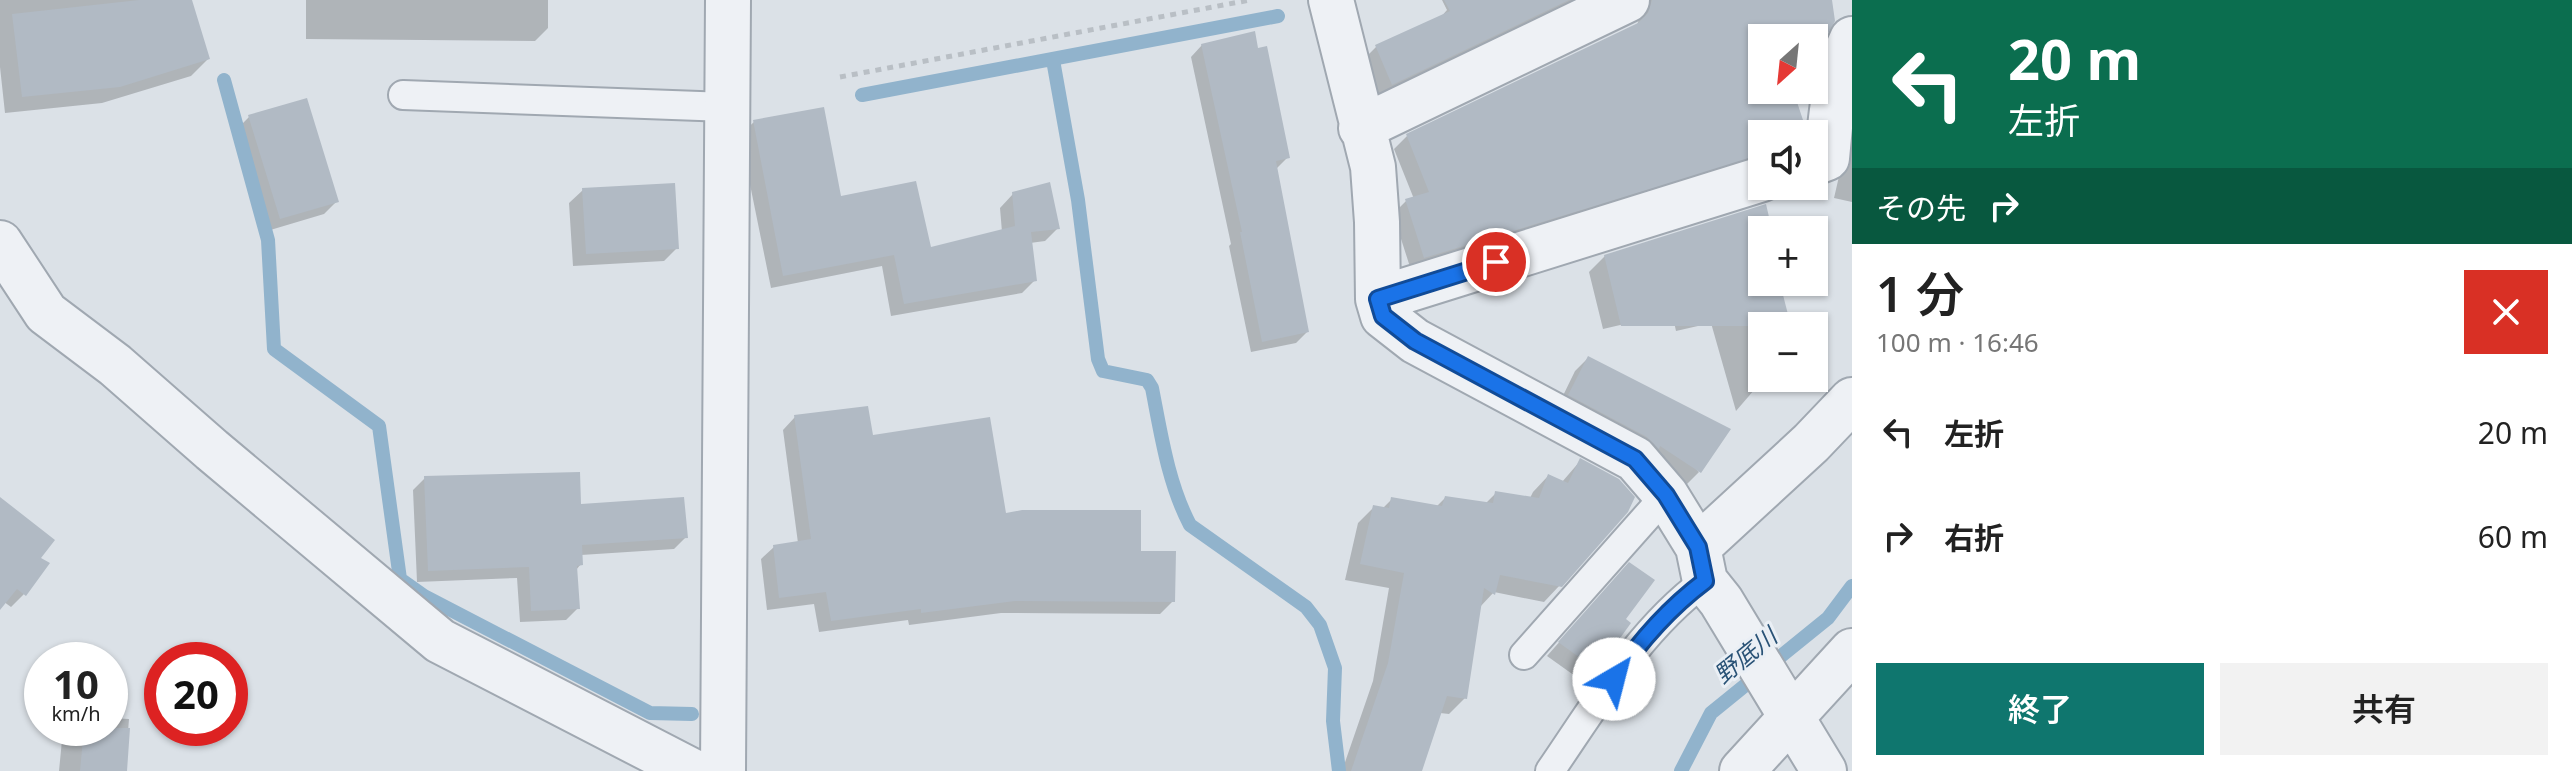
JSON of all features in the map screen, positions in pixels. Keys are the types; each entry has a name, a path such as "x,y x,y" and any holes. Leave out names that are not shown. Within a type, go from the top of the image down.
{"street":[{"path":"723,771 728,0"},
{"path":"1331,0 1373,167 1378,299 1383,316 1415,341 1635,459 1666,495 1708,576 1824,771"},
{"path":"1361,128 1627,0"},
{"path":"1828,147 1840,63 1852,39"},
{"path":"1378,299 1748,183"},
{"path":"0,243 46,313 115,365 440,641 692,771"},
{"path":"1708,576 1811,443 1852,400"},
{"path":"1742,771 1785,709 1852,651"}],"lane":[{"path":"403,95 727,107"},
{"path":"1524,655 1666,495"},
{"path":"1550,771 1630,656 1680,599 1708,576"}],"path":[{"path":"840,77 1250,0"}],"building":[{"path":"139,0 192,0 210,59 120,87 22,97 12,14"},
{"path":"1444,0 1569,0 1392,85 1375,45 1450,11"},
{"path":"1652,0 1832,0 1835,21 1828,33 1828,24 1748,24 1748,104 1798,104 1803,120 1748,120 1748,159 1424,258 1405,199 1429,192 1406,134 1638,23 1648,13"},
{"path":"1255,31 1258,48 1267,46 1290,158 1276,161 1309,332 1262,342 1242,232 1201,44"},
{"path":"307,98 339,202 280,219 248,115"},
{"path":"824,107 841,196 916,181 931,247 1015,226 1012,192 1050,182 1060,229 1031,232 1037,281 904,304 894,255 783,276 753,120"},
{"path":"675,183 679,249 586,254 582,188"},
{"path":"1766,204 1769,216 1748,216 1748,296 1783,296 1787,312 1748,312 1748,326 1621,326 1604,255"},
{"path":"1588,356 1731,429 1701,473 1660,446 1659,449 1647,437 1568,395"},
{"path":"868,406 873,435 990,417 1006,513 1022,510 1141,510 1141,551 1176,551 1175,602 1015,601 831,621 826,592 779,598 773,545 811,539 794,415"},
{"path":"1580,458 1619,479 1635,497 1628,512 1562,587 1500,575 1495,595 1484,588 1467,699 1447,696 1422,771 1351,771 1388,663 1404,573 1360,564 1373,505 1389,508 1391,497 1442,506 1445,496 1493,503 1495,491 1539,498 1548,474 1568,483"},
{"path":"580,472 581,504 684,497 688,538 582,545 583,565 577,566 580,609 531,611 529,567 428,571 424,476"},
{"path":"0,497 55,540 41,558 50,563 26,596 17,589 0,610"},
{"path":"1629,562 1655,580 1626,619 1631,623 1597,670 1558,642"},
{"path":"130,728 127,771 80,771 82,746 128,746"}],"waterway":[{"path":"862,95 1278,16"},
{"path":"1053,60 1078,200 1098,359 1103,371 1147,380 1152,388 1171,475 1190,525 1306,607 1320,625 1335,668 1333,721 1339,771"},
{"path":"224,80 268,240 274,349 379,426 400,579 424,596 650,713 692,714"},
{"name":"野底川","path":"1681,771 1711,713 1828,618 1852,586"}],"route":[{"path":"1496,262 1378,299 1383,316 1415,341 1635,459 1666,495 1698,547 1705,581 1680,599 1614,679"}]}
